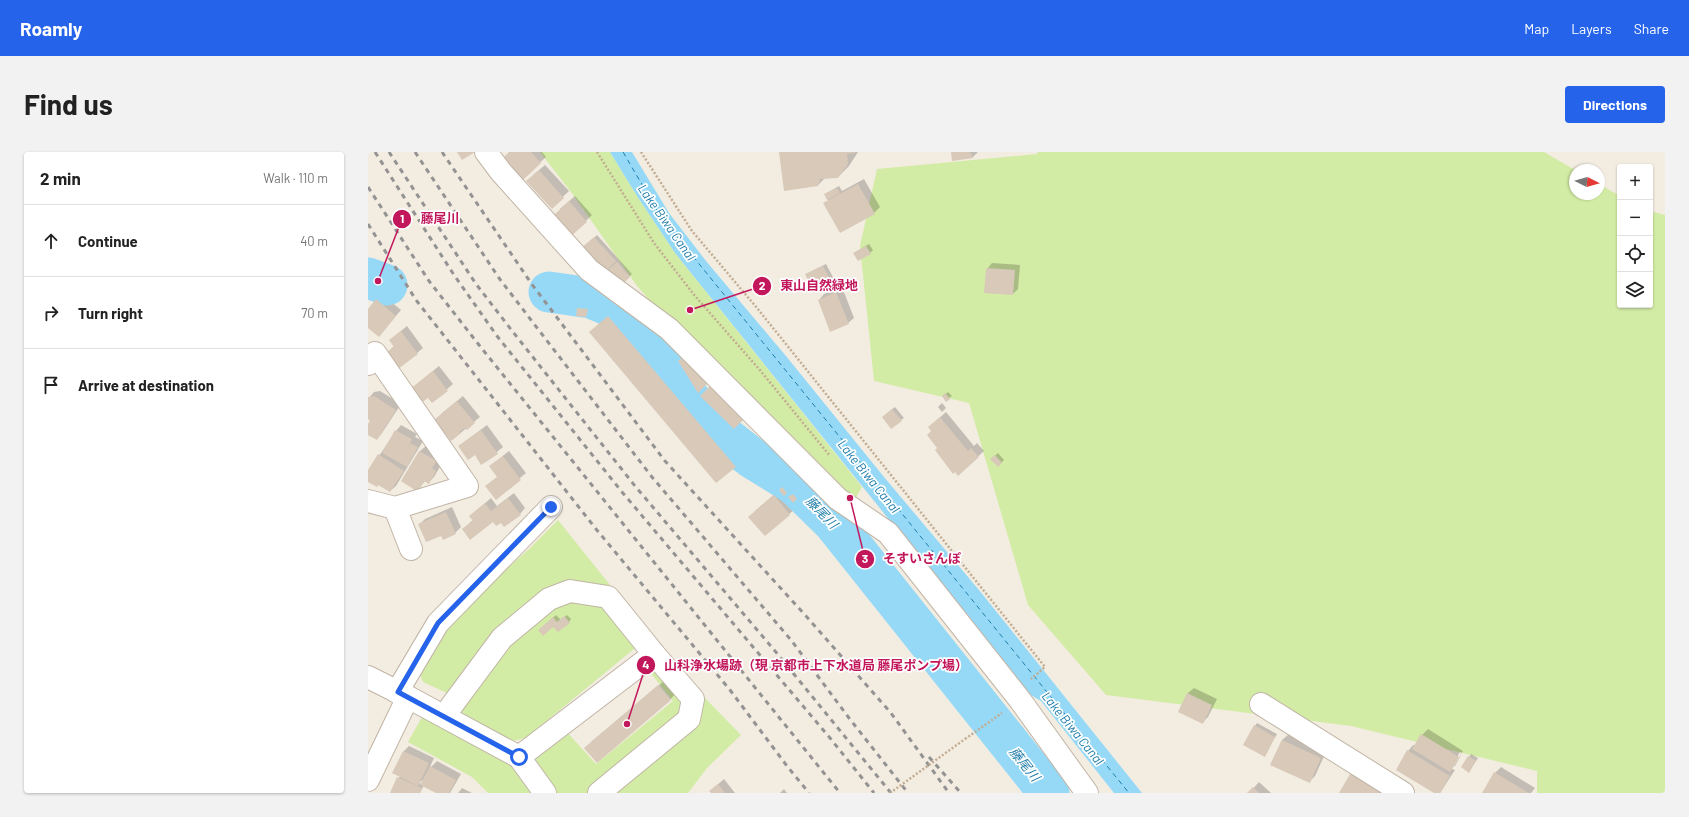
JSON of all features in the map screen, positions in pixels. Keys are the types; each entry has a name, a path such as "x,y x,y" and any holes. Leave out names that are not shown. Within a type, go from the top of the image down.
{"street":[{"path":"486,152 501,172 589,270 669,329 838,499 888,533 1017,695 1088,793"},
{"path":"368,364 375,353 467,486 395,508 368,501"},
{"path":"368,780 403,694 438,623 551,507"},
{"path":"395,508 412,549"},
{"path":"444,716 502,638 549,599 570,591 608,597 693,699 689,719 599,793"},
{"path":"519,757 654,654"},
{"path":"368,677 403,694 519,757 545,793"},
{"path":"1261,704 1403,793"}],"path":[{"path":"598,152 654,243 695,296 759,369 832,459"},
{"path":"641,152 692,231 757,308 1046,667"},
{"path":"890,793 1002,713"}],"green space":[{"path":"540,152 610,152 675,253 862,487 851,506 727,388 637,286 574,196"},
{"path":"1038,152 1544,152 1569,167 1569,200 1605,200 1605,187 1617,194 1617,308 1653,308 1653,212 1665,215 1665,793 1537,793 1537,771 1351,726 1106,695 1028,605 969,403 874,381 860,246 877,169 1037,154"},
{"path":"558,520 610,585 574,585 457,689 447,693 423,682 419,672 443,632 469,602 529,549"},
{"path":"566,596 606,600 640,644 527,737 509,741 501,740 494,738 464,720 460,704 501,647"},
{"path":"658,666 685,699 685,713 590,793 556,793 536,767 536,754 566,731 596,764 673,701 649,671"},
{"path":"703,696 741,735 707,768 688,793 611,793"},
{"path":"422,717 512,763 537,793 488,793 472,777 408,742"}],"water":[{"name":"Lake Biwa Canal","path":"610,152 632,152 669,213 706,261 979,590 1142,793 1114,793 1041,701 1029,694 675,253"}],"building":[{"path":"457,152 475,152 462,160"},
{"path":"509,152 531,152 541,163 523,180 503,158"},
{"path":"779,152 855,153 847,154 848,164 838,178 820,179 818,186 784,191"},
{"path":"951,152 970,152 973,158 952,161"},
{"path":"539,170 564,198 552,209 526,181"},
{"path":"858,184 875,214 840,233 823,203"},
{"path":"837,188 840,193 827,200 824,194"},
{"path":"569,201 587,222 569,238 554,215"},
{"path":"594,237 616,261 603,274 579,250"},
{"path":"866,246 871,254 858,261 853,253"},
{"path":"617,262 630,277 618,288 604,273"},
{"path":"823,266 833,285 814,293 805,274"},
{"path":"986,268 1015,270 1013,295 984,293"},
{"path":"836,292 849,324 830,332 818,300"},
{"path":"376,299 396,316 379,337 368,328 368,309"},
{"path":"577,308 588,309 586,317 576,316"},
{"path":"608,316 736,467 716,483 589,332"},
{"path":"401,331 418,354 398,369 386,353 394,347 389,340"},
{"path":"682,358 707,384 698,393 678,361"},
{"path":"433,371 448,391 432,403 428,398 421,403 410,389"},
{"path":"710,386 744,419 734,429 700,396"},
{"path":"945,393 950,399 946,402 942,396"},
{"path":"374,396 396,410 377,440 368,435 368,424 370,421 368,419 368,397"},
{"path":"457,401 475,423 467,430 465,428 459,432 461,433 451,441 434,420"},
{"path":"892,409 902,421 891,429 882,417"},
{"path":"940,417 968,451 971,448 979,457 958,476 955,472 953,474 935,450 937,448 927,435 931,431 928,427"},
{"path":"395,430 412,439 410,443 418,447 407,467 382,453"},
{"path":"481,430 498,454 481,465 475,455 468,460 458,446"},
{"path":"419,451 437,461 432,468 436,471 429,484 424,481 418,492 401,481"},
{"path":"378,454 404,471 390,492 378,485 377,487 368,482 368,470"},
{"path":"995,455 1002,463 998,467 990,459"},
{"path":"503,456 521,480 496,500 485,486 497,477 489,466"},
{"path":"782,487 787,493 784,496 779,490"},
{"path":"793,494 797,499 793,503 788,497"},
{"path":"774,495 790,515 765,536 748,517"},
{"path":"508,498 521,515 504,527 501,523 496,526 493,522 470,540 462,529 473,521 469,516 485,503 491,511"},
{"path":"446,512 456,534 443,540 441,536 426,542 418,524"},
{"path":"564,616 570,623 558,632 553,627 543,636 538,630 553,617 557,622"},
{"path":"658,685 671,700 597,763 584,748"},
{"path":"1187,693 1212,705 1203,724 1178,712"},
{"path":"1254,725 1275,737 1265,757 1243,745"},
{"path":"1421,734 1459,757 1450,772 1412,749"},
{"path":"1282,740 1321,758 1310,783 1270,765"},
{"path":"1407,750 1450,776 1440,793 1434,793 1396,770"},
{"path":"403,751 429,763 418,786 392,773"},
{"path":"1468,756 1476,761 1469,773 1461,767"},
{"path":"430,766 456,780 449,793 436,793 420,785"},
{"path":"1494,772 1529,793 1482,793"},
{"path":"1350,774 1379,792 1379,793 1339,793"},
{"path":"397,777 422,788 420,793 390,793"},
{"path":"718,784 725,793 711,793 709,791"},
{"path":"1253,787 1259,793 1247,793"}],"waterway":[{"name":"藤尾川","path":"368,278 387,285"},
{"name":"藤尾川","path":"549,292 591,298 608,305 624,315 668,374 720,433 752,458 794,484 833,522 1049,793"}],"ferry route":[{"path":"623,152 661,217 1129,793"}],"railway":[{"path":"375,152 454,275 497,336 622,492 830,738 874,793"},
{"path":"389,152 476,284 513,332 635,486 775,651 891,793"},
{"path":"415,152 499,278 531,320 652,477 791,640 849,718 908,793"},
{"path":"442,152 531,283 665,461 806,616 891,713 949,793"},
{"path":"368,187 429,281 840,793"},
{"path":"368,224 416,300 596,529 730,690 809,793"},
{"path":"929,757 961,793"}],"place":[{"name":"藤尾川","path":"378,281"},
{"name":"東山自然緑地","path":"690,310"},
{"name":"そすいさんぽ","path":"850,498"},
{"name":"山科浄水場跡（現 京都市上下水道局 藤尾ポンプ場）","path":"627,724"}],"route":[{"path":"519,757 398,692 438,623 551,507"}]}
